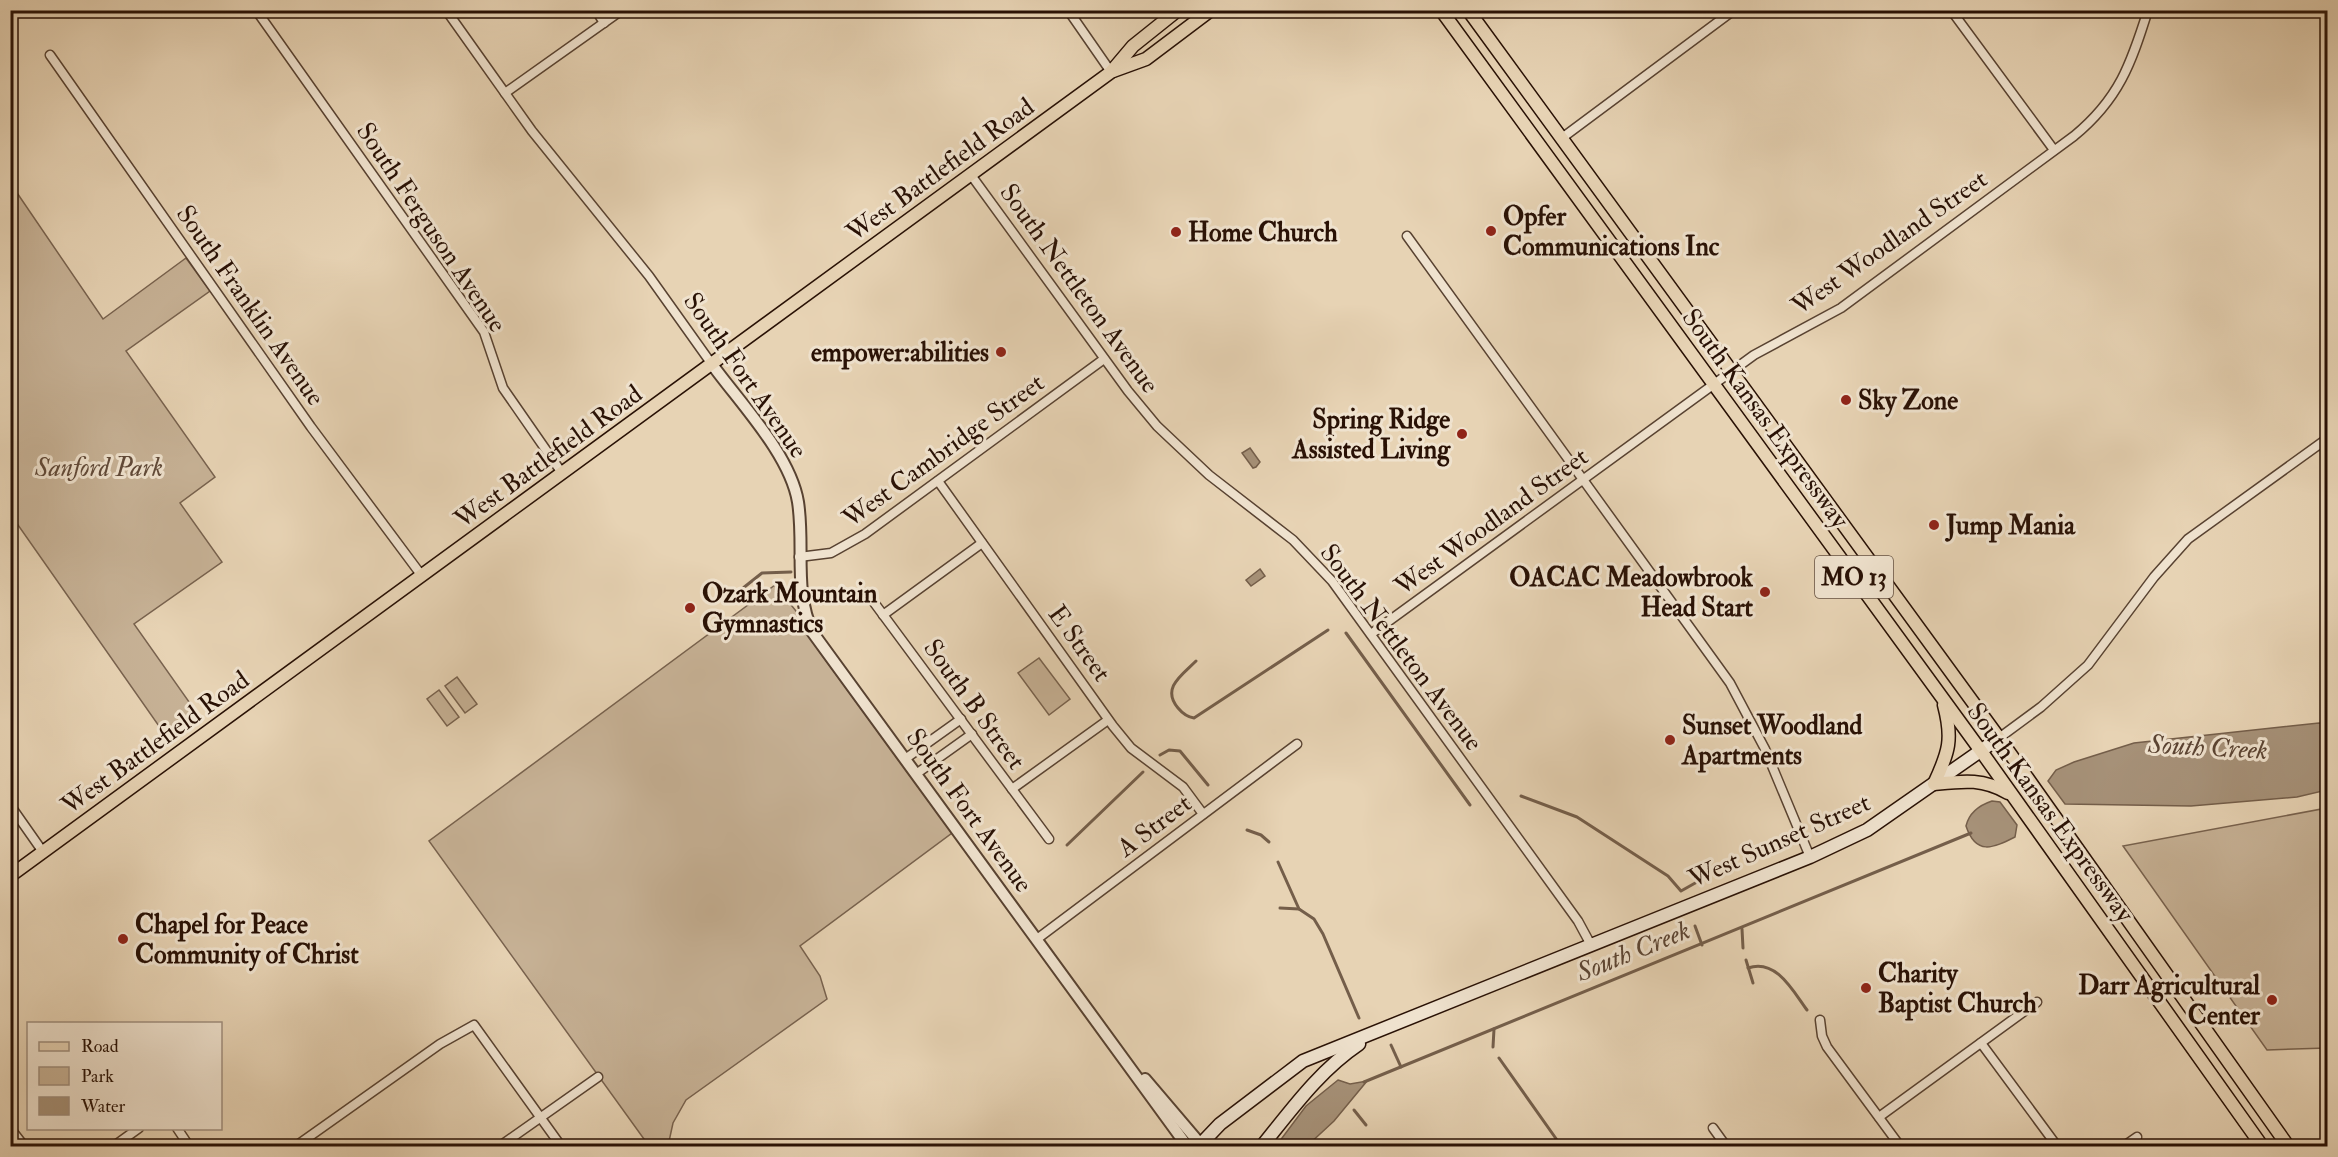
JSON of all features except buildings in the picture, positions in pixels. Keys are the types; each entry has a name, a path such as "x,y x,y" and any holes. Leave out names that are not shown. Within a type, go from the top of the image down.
{"main road":[{"name":"West Battlefield Road","path":"10,876 1112,72 1133,46 1178,10"},
{"name":"West Battlefield Road","path":"1112,72 1146,59 1211,10"},
{"name":"South Kansas Expressway","path":"1441,10 1981,751 2262,1146"},
{"name":"South Kansas Expressway","path":"1468,10 1999,738 2288,1146"},
{"path":"1476,10 1488,38"},
{"path":"1941,697 1949,727 1949,746 1934,784 1964,781 1990,783 2012,795"},
{"name":"West Sunset Street","path":"1200,1146 1220,1124 1303,1061 1810,857 1867,830 1999,738"},
{"name":"West Sunset Street","path":"1262,1146 1307,1090 1335,1060 1380,1030"}],"street":[{"name":"South Ferguson Avenue","path":"256,10 484,332 503,388 562,473"},
{"name":"South Fort Avenue","path":"446,10 505,93 649,276 786,470 798,502 801,600 813,633 1125,1057 1187,1146"},
{"path":"596,10 604,23"},
{"path":"505,93 622,10"},
{"path":"1068,10 1112,72"},
{"path":"1562,138 1734,10"},
{"path":"1951,10 2055,150"},
{"name":"West Woodland Street","path":"1371,634 1769,346 1841,308 2091,122 2114,96 2130,65 2148,10"},
{"name":"South Franklin Avenue","path":"50,55 312,427 422,576"},
{"name":"South Nettleton Avenue","path":"971,175 1104,359 1143,409 1179,448 1209,475 1274,523 1312,558 1346,599 1578,921 1591,945"},
{"path":"2328,228 2328,251"},
{"path":"1407,236 1739,698 1765,749 1810,857"},
{"name":"West Cambridge Street","path":"799,557 831,553 847,546 1104,359"},
{"name":"West Sunset Street","path":"1999,738 2041,708 2088,665 2154,577 2181,546 2328,438"},
{"name":"E Street","path":"938,481 1108,720 1131,748 1183,787 1203,814"},
{"path":"883,615 982,543"},
{"name":"South B Street","path":"867,593 1049,839"},
{"path":"905,759 962,719"},
{"path":"1012,789 1108,720"},
{"path":"916,774 972,734"},
{"name":"A Street","path":"1037,939 1297,744"},
{"path":"10,805 43,852"},
{"path":"1879,1117 2037,1002"},
{"path":"1820,1020 1822,1036 1827,1047 1900,1146"},
{"path":"296,1146 440,1044 474,1024 561,1146"},
{"path":"1981,1044 2057,1146"},
{"name":"South Fort Avenue","path":"1125,1057 1163,1098 1200,1146"},
{"path":"500,1146 598,1077"},
{"path":"10,1128 24,1146"},
{"path":"1713,1128 1726,1146"},
{"path":"114,1146 136,1130"},
{"path":"178,1130 189,1146"},
{"path":"2124,1146 2137,1137"}],"green space":[{"name":"Sanford Park","path":"11,184 103,319 186,258 210,291 126,351 215,477 180,503 222,562 134,624 199,716 168,739 11,515"},
{"path":"775,585 800,616 819,651 952,833 800,946 820,976 827,999 686,1100 673,1123 668,1146 649,1146 429,841"},
{"path":"1039,658 1070,699 1049,715 1018,673"},
{"path":"457,677 477,704 465,713 445,686"},
{"path":"439,690 459,717 447,726 427,699"},
{"name":"Darr Agricultural Center","path":"2327,808 2327,1048 2267,1050 2123,846"}],"water":[{"path":"1250,448 1260,462 1253,468 1242,453"},
{"path":"1260,569 1265,576 1251,586 1246,580"},
{"path":"2319,723 2328,724 2327,790 2297,797 2191,806 2065,804 2048,781 2056,770 2074,762 2134,743"},
{"path":"1992,801 2000,802 2017,825 2015,837 1992,846 1980,846 1970,836 1966,826 1976,810"},
{"path":"1338,1080 1350,1084 1367,1081 1334,1121 1307,1146 1276,1146 1306,1106"}],"waterway":[{"path":"733,596 762,573 791,572"},
{"path":"1196,661 1175,682 1172,694 1173,701 1180,710 1194,718 1328,630"},
{"path":"1346,633 1470,805"},
{"path":"1160,755 1169,750 1180,751 1208,785"},
{"path":"1067,845 1143,772"},
{"path":"1521,796 1577,817 1668,876 1681,891 1697,882 1703,873"},
{"path":"1247,830 1261,835 1269,842"},
{"name":"South Creek","path":"1364,1082 1971,833"},
{"path":"1278,862 1299,909 1314,919 1323,934 1359,1018"},
{"path":"1280,908 1299,909"},
{"path":"1695,926 1702,945"},
{"path":"1742,929 1743,948"},
{"path":"1746,960 1753,983"},
{"path":"1748,968 1758,966 1775,972 1790,986 1807,1010"},
{"path":"1493,1047 1494,1029"},
{"path":"1391,1045 1401,1067"},
{"path":"1499,1058 1557,1140"},
{"path":"1354,1110 1366,1125"}],"place":[{"name":"Opfer Communications Inc","path":"1491,231"},
{"name":"Home Church","path":"1176,232"},
{"name":"empower:abilities","path":"1001,352"},
{"name":"Sky Zone","path":"1846,400"},
{"name":"Spring Ridge Assisted Living","path":"1462,434"},
{"name":"Jump Mania","path":"1934,525"},
{"name":"OACAC Meadowbrook Head Start","path":"1765,592"},
{"name":"Ozark Mountain Gymnastics","path":"690,608"},
{"name":"Sunset Woodland Apartments","path":"1670,740"},
{"name":"Chapel for Peace Community of Christ","path":"123,939"},
{"name":"Charity Baptist Church","path":"1866,988"},
{"name":"Darr Agricultural Center","path":"2272,1000"}]}
